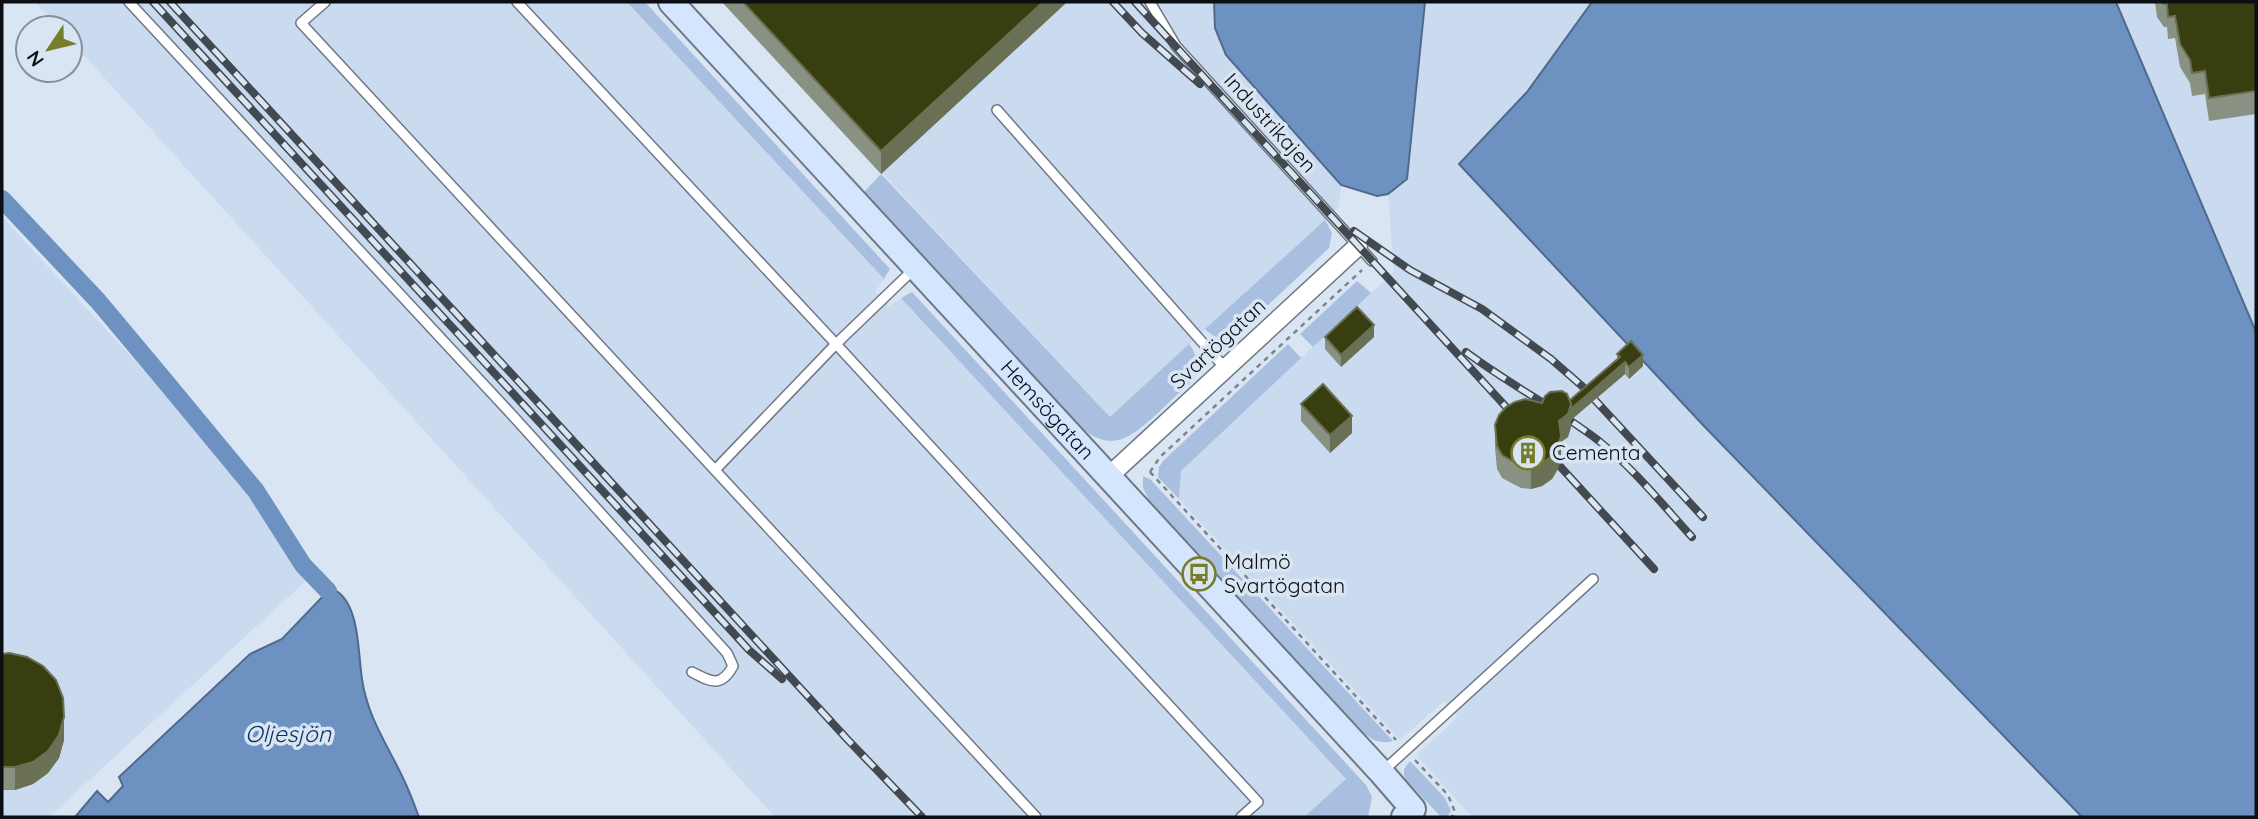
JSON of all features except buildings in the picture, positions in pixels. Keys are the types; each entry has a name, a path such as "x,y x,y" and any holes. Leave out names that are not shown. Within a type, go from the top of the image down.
{"street":[{"name":"Hemsögatan","path":"671,2 1381,772 1413,815"},
{"name":"Svartögatan","path":"1109,476 1358,246"}],"lane":[{"path":"129,2 513,416 727,653 733,666 728,676 720,681 709,681 692,672"},
{"path":"324,2 301,23 1037,817"},
{"path":"517,2 1258,802 1241,817"},
{"name":"Industrikajen","path":"1150,2 1176,46 1372,261"},
{"path":"997,110 1225,368"},
{"path":"715,470 836,344 916,267"},
{"path":"1381,772 1593,579"}],"path":[{"path":"1372,261 1160,457 1150,472 1448,795 1455,812 1452,817"}],"shaded area":[{"path":"35,2 627,2 884,279 875,292 889,306 902,298 1346,779 1304,817 775,817 84,55 84,14 46,14"},
{"path":"627,2 645,2 890,269 884,279"},
{"path":"722,2 1214,2 1215,28 1226,55 1341,185 1339,207 1110,417"},
{"path":"1425,2 1592,2 1527,92 1460,164 1703,425 2082,817 1472,817 1416,755 1458,717 1444,701 1400,740 1179,499 1181,471 1197,454 1394,272 1388,194 1407,178"},
{"path":"2116,2 2256,2 2256,332"},
{"path":"881,174 1110,417 1189,344 1196,363 1190,383 1158,413 1123,439 1104,440 1083,429 864,192"},
{"path":"2,217 209,441 308,579 49,817 2,817"},
{"path":"1325,220 1332,233 1329,248 1237,334 1221,338 1205,329"},
{"path":"1357,281 1371,293 1313,347 1300,334"},
{"path":"912,292 1366,785 1372,797 1368,817 1304,817 1346,779 901,298"},
{"path":"1288,344 1301,358 1181,471 1179,499 1158,477 1159,467"},
{"path":"1143,476 1150,479 1393,741 1376,741 1353,723 1151,504 1143,488"},
{"path":"1410,761 1445,798 1451,811 1447,817 1441,817 1404,776 1404,769"}],"water":[{"path":"1214,2 1425,2 1407,179 1388,194 1377,196 1341,185 1226,55 1215,28"},
{"path":"1592,2 2116,2 2256,332 2256,817 2082,817 1703,425 1459,164 1527,92"},
{"name":"Oljesjön","path":"335,590 349,606 353,618 368,705 419,817 75,817 97,791 108,802 123,786 119,777 250,654 282,639 328,591"}],"waterway":[{"path":"2,199 98,301 165,381 256,491 303,565 328,591"}],"railway":[{"path":"153,2 749,650 782,679"},
{"path":"170,2 848,740 922,817"},
{"path":"1113,2 1142,33 1200,84"},
{"path":"1135,2 1518,420"},
{"path":"1354,231 1410,270 1482,309 1551,359 1582,386 1703,517"},
{"path":"1466,352 1599,441 1636,475 1692,537"},
{"path":"1546,451 1654,569"}],"place":[{"name":"Cementa","path":"1528,453"},
{"name":"Malmö Svartögatan","path":"1199,574"}]}
